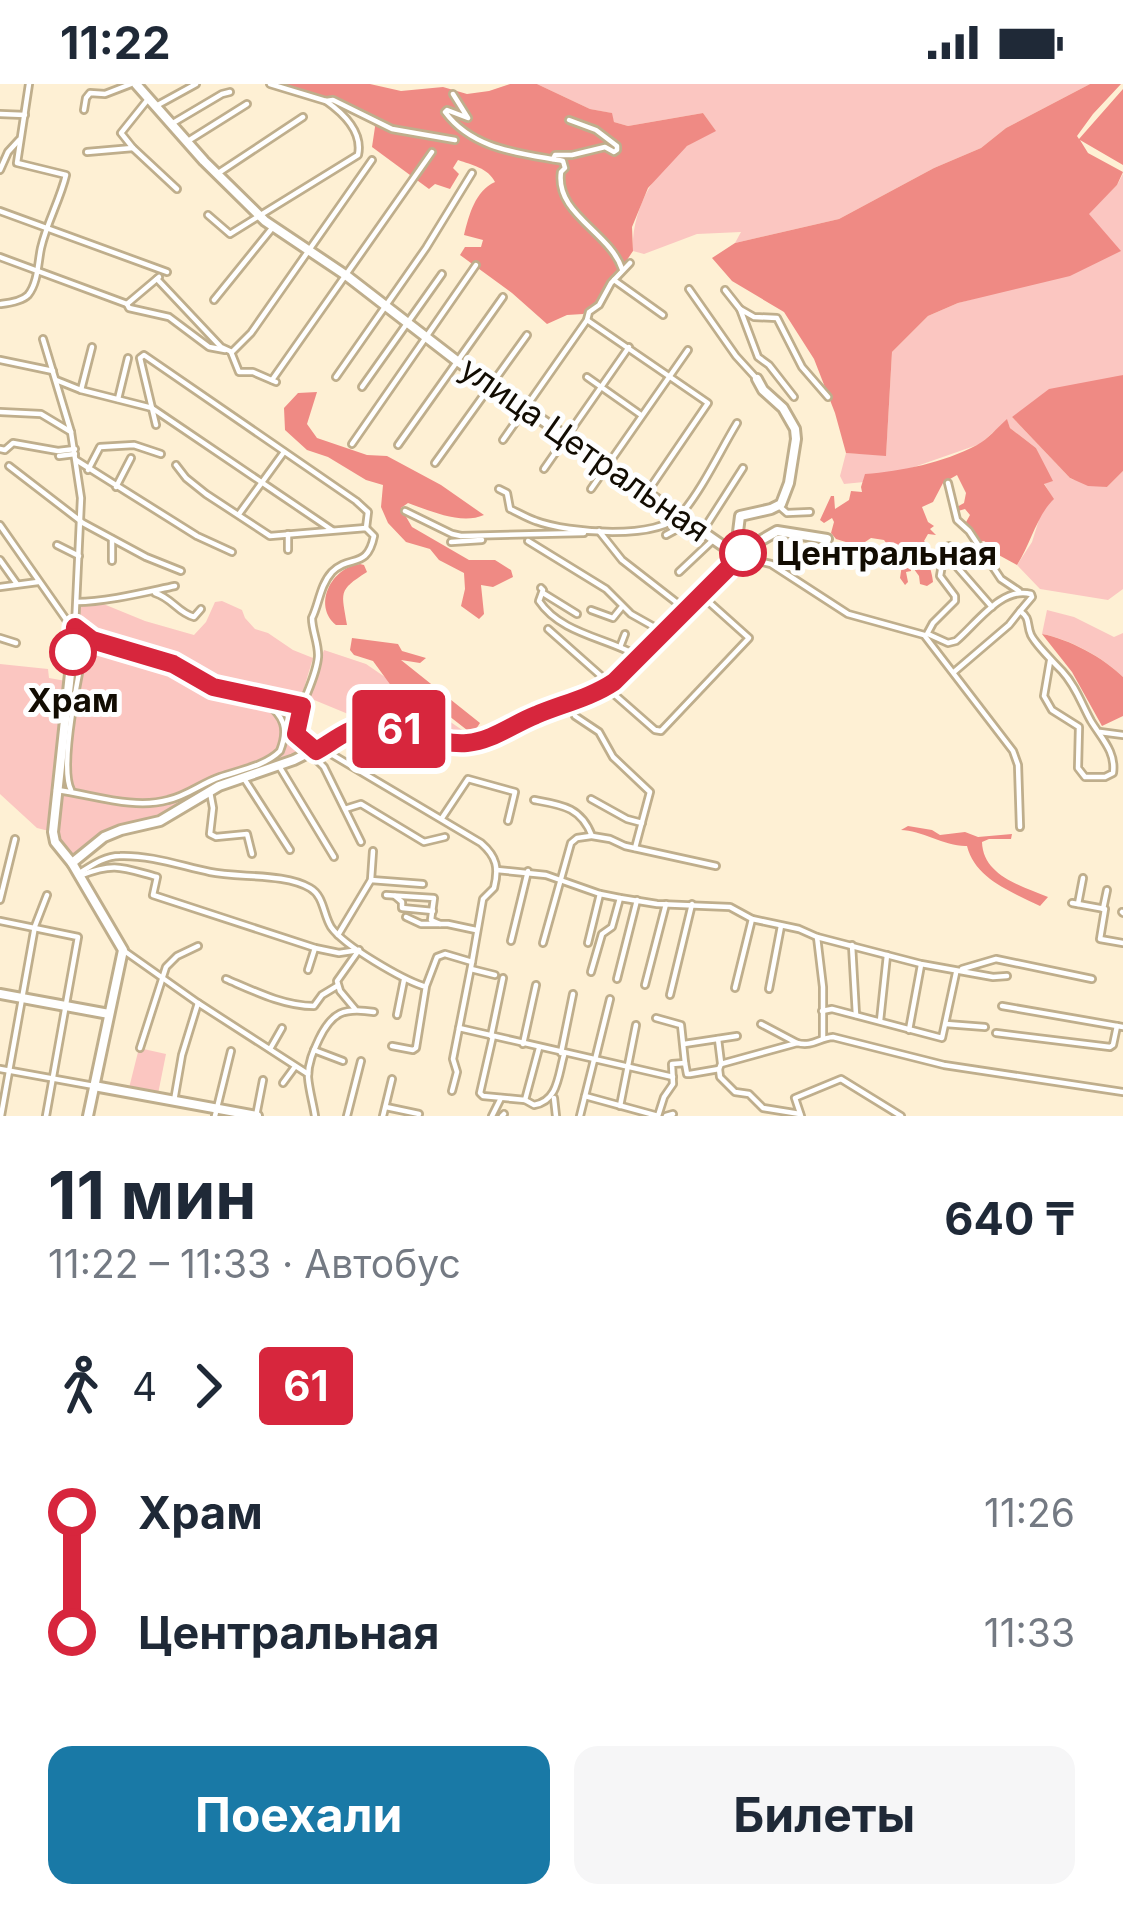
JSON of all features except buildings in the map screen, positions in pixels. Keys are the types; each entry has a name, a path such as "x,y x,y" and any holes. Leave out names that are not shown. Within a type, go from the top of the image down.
{"street":[{"path":"0,301 26,297 66,175 16,163 29,84"},
{"path":"84,110 90,93 105,94 133,84"},
{"name":"улица Цетральная","path":"133,84 261,217 646,494 702,532 771,564 848,614 925,634"},
{"path":"177,189 122,133 152,102 196,84"},
{"path":"270,84 333,100 392,129 455,140"},
{"path":"173,123 230,92"},
{"path":"453,94 468,118 446,112 467,136 495,148 565,164 559,176 565,200 615,254 622,269"},
{"path":"208,214 230,234 358,155 360,143 350,123 326,100"},
{"path":"188,142 248,104"},
{"path":"0,114 25,116"},
{"path":"217,174 303,117"},
{"path":"553,159 605,147 617,150 596,130 569,120"},
{"path":"0,170 21,138"},
{"path":"86,152 133,148"},
{"path":"157,278 229,352 242,373 253,372 274,381 432,152"},
{"path":"229,352 250,334 372,160"},
{"path":"336,377 472,173"},
{"path":"0,211 167,272 127,305"},
{"path":"214,300 273,226"},
{"path":"0,257 169,317 209,347 229,352"},
{"path":"503,440 589,312 630,263"},
{"path":"352,444 476,265"},
{"path":"362,388 442,274"},
{"path":"614,280 663,315"},
{"path":"689,289 763,390 783,407 796,432 789,483 779,506"},
{"path":"725,290 740,309 758,357 757,379"},
{"path":"398,445 503,298"},
{"path":"740,309 754,317 777,318 802,368 828,397"},
{"path":"587,320 708,403 646,494"},
{"path":"435,464 527,335"},
{"path":"43,339 76,454 81,521 75,630 56,790 56,842 123,950 308,1074"},
{"path":"81,390 92,347"},
{"path":"544,470 629,347"},
{"path":"591,489 688,350"},
{"path":"156,425 142,370 143,355 365,508 366,528"},
{"path":"758,357 794,397"},
{"path":"118,399 128,358"},
{"path":"0,360 53,370"},
{"path":"587,377 643,416"},
{"path":"56,380 152,407 333,530"},
{"path":"0,412 41,414 71,432"},
{"path":"666,535 684,520 737,424"},
{"path":"0,449 13,443 76,454 88,470 232,552"},
{"path":"88,470 100,447 134,445 161,454"},
{"path":"239,514 284,452"},
{"path":"59,456 76,454"},
{"path":"116,487 131,458"},
{"path":"176,465 196,486 270,536 366,528 374,536 369,554 332,572 319,596 311,618 317,665 296,734 316,750 481,843 494,856 494,888 483,899 453,1059 457,1072 452,1091"},
{"path":"9,466 81,521 181,571"},
{"path":"702,532 743,468"},
{"path":"948,483 957,520 1001,579 1031,594 1009,625 954,672"},
{"path":"500,489 507,493 510,509 535,521 590,532"},
{"path":"779,506 787,513 810,512"},
{"path":"743,553 740,516 779,506"},
{"path":"405,511 452,534 499,536"},
{"path":"452,542 524,533 561,536 648,529 684,520"},
{"path":"0,525 75,630 92,640 173,664 213,687 302,706"},
{"path":"599,531 622,560 685,609"},
{"path":"71,862 104,838 160,821 210,792 316,750 352,730 369,725 470,743 569,703 608,686 743,553 780,531 827,539"},
{"path":"288,534 288,550"},
{"path":"112,539 112,561"},
{"path":"679,572 714,539"},
{"path":"528,541 606,589 622,606 663,632"},
{"path":"57,545 80,556"},
{"path":"925,634 956,601 940,576 949,546 958,568 992,608"},
{"path":"0,560 17,584"},
{"path":"0,587 38,582"},
{"path":"77,602 175,586"},
{"path":"150,591 166,596 189,616 201,609"},
{"path":"577,614 542,591 539,601 544,609 579,633 640,657"},
{"path":"925,634 948,643 956,640 1019,591"},
{"path":"548,629 661,731 749,638 699,594"},
{"path":"591,610 613,618 622,606"},
{"path":"1021,610 1030,620 1033,638 1077,691 1100,732 1115,769 1110,776 1085,776 1077,764 1079,727 1052,710 1043,697 1050,662"},
{"path":"620,647 625,634"},
{"path":"925,634 1016,757 1020,827"},
{"path":"0,638 16,643"},
{"path":"72,792 66,777 68,754 84,648 92,640"},
{"path":"56,790 160,802 267,761 280,751 285,725 282,716 261,698"},
{"path":"569,703 574,714 599,732 613,757 650,792 635,848"},
{"path":"1100,732 1123,735"},
{"path":"316,750 362,842"},
{"path":"279,766 334,857"},
{"path":"243,777 290,850"},
{"path":"442,819 467,780 515,792 508,821"},
{"path":"210,792 210,834 248,834 252,854"},
{"path":"591,799 642,823"},
{"path":"534,800 577,813 586,820 592,836"},
{"path":"345,809 361,804 424,842 445,836"},
{"path":"543,944 574,839 592,836 716,866"},
{"path":"0,900 15,838"},
{"path":"338,935 371,880 373,851"},
{"path":"79,875 119,856 298,883 315,890 338,935 404,980 426,986"},
{"path":"79,875 106,865 157,877 153,895 315,948 339,953 359,950"},
{"path":"497,870 529,872 600,895 637,901 730,907 752,919 921,964 1007,976"},
{"path":"511,941 529,872"},
{"path":"1083,878 1075,904 1103,909"},
{"path":"371,880 423,884"},
{"path":"1107,890 1100,939 1122,941"},
{"path":"1,1116 35,926 47,895"},
{"path":"386,895 434,898 431,921 440,924"},
{"path":"588,943 600,895"},
{"path":"394,896 402,908 433,911"},
{"path":"594,928 612,927 620,898"},
{"path":"617,980 637,901"},
{"path":"645,985 666,904"},
{"path":"670,995 692,904"},
{"path":"406,917 422,924 477,930"},
{"path":"734,988 752,919"},
{"path":"0,921 78,937 46,1116"},
{"path":"769,989 782,926"},
{"path":"591,972 604,931"},
{"path":"817,937 823,1038"},
{"path":"852,945 856,1015"},
{"path":"140,1048 166,967 198,946"},
{"path":"308,970 315,948"},
{"path":"88,1116 123,950"},
{"path":"355,1009 337,986 338,977 359,950"},
{"path":"880,1022 887,953"},
{"path":"392,1046 416,1048 426,986 437,957 443,954 495,975"},
{"path":"957,971 996,959 1092,979"},
{"path":"909,1030 921,964"},
{"path":"822,1011 832,1009 942,1038 957,971"},
{"path":"503,978 480,1093 539,1105 553,1095"},
{"path":"226,979 265,996 311,1006 337,986"},
{"path":"397,1015 404,980"},
{"path":"523,1043 536,985"},
{"path":"0,994 109,1014"},
{"path":"556,1116 553,1095 573,994"},
{"path":"580,1116 610,998"},
{"path":"174,1101 198,1003"},
{"path":"997,1033 1110,1047 1120,1026 1002,1006"},
{"path":"315,1116 308,1074 330,1019 355,1009 374,1012"},
{"path":"656,1018 679,1023 687,1074 797,1043"},
{"path":"620,1106 636,1024"},
{"path":"761,1024 797,1043 808,1045 833,1037 944,1064 1123,1092"},
{"path":"946,1024 986,1027"},
{"path":"270,1049 283,1028"},
{"path":"459,1028 673,1077"},
{"path":"684,1044 737,1036"},
{"path":"718,1039 720,1077 735,1092 749,1094 764,1108 800,1115 795,1098 841,1079 901,1116"},
{"path":"525,1100 539,1047"},
{"path":"314,1050 343,1061"},
{"path":"215,1112 231,1051"},
{"path":"347,1116 361,1061"},
{"path":"585,1096 664,1115 662,1100 674,1084 672,1064 685,1063"},
{"path":"284,1083 295,1066"},
{"path":"0,1069 256,1116 262,1080"},
{"path":"383,1116 392,1079"},
{"path":"492,1116 501,1098"},
{"path":"386,1107 419,1114"}],"shaded area":[{"path":"281,84 370,84 401,91 443,87 467,94 510,84 537,84 590,109 612,113 614,122 628,126 703,113 716,131 687,146 648,188 632,227 633,251 598,303 583,314 547,324 460,255 465,247 481,247 483,240 464,235 478,197 495,182 488,173 458,160 453,168 459,174 450,189 435,184 429,189 372,147 375,127 371,114"},
{"path":"537,84 1090,84 1006,128 981,148 839,219 735,243 741,232 697,234 644,254 633,251 633,236 641,205 656,177 677,154 715,130 703,113 628,126 614,122 611,113 590,109"},
{"path":"1090,84 1121,84 1093,114 1079,139 1123,89 1123,165 1080,140 1088,153 1123,172 1089,214 1121,251 1070,276 958,303 928,316 892,352 886,456 846,453 814,359 784,312 732,281 712,258 735,243 839,219 981,148 1006,128"},
{"path":"1123,174 1123,375 1012,417 1071,479 1107,487 1123,471 1123,589 1108,600 1040,589 1017,565 1032,542 1042,510 1053,499 1044,483 1052,481 1036,448 1010,428 1007,420 980,444 897,473 844,484 840,476 846,453 886,455 892,352 928,316 1120,251 1088,214"},
{"path":"1123,375 1123,471 1107,487 1070,478 1012,417 1049,389"},
{"path":"317,392 307,424 317,438 367,455 387,456 484,515 456,518 408,503 401,508 412,527 469,560 495,560 511,570 513,577 493,587 481,585 484,614 479,619 461,606 464,573 439,560 430,549 406,542 388,523 381,507 383,485 307,450 285,430 284,408 298,393"},
{"path":"1007,419 1010,428 1036,448 1053,481 1044,484 1054,499 1017,565 979,542 965,524 970,515 955,508 964,503 966,493 957,475 943,483 933,502 922,507 936,535 928,534 924,541 929,546 933,582 927,586 920,584 911,565 905,585 900,578 902,565 884,540 871,538 859,546 836,539 831,533 832,518 824,523 820,520 831,496 835,509 849,500 851,491 862,492 865,474 950,457 981,443"},
{"path":"360,564 367,572 344,593 347,625 336,625 326,607 328,588 341,572"},
{"path":"215,602 242,610 255,629 313,658 298,726 316,751 240,776 180,811 145,825 112,830 74,857 62,845 58,832 86,624 76,621 79,605 101,603 194,635"},
{"path":"1047,610 1114,637 1123,633 1123,677 1086,650 1042,634"},
{"path":"1042,634 1086,650 1123,677 1123,716 1102,726 1072,672"},
{"path":"352,638 398,644 402,651 426,658 420,663 401,660 480,723 476,729 467,730 417,691 392,687 373,661 354,655"},
{"path":"324,650 366,664 468,734 461,740 365,721 307,697"},
{"path":"0,664 48,669 49,678 66,681 53,832 37,828 0,794"},
{"path":"908,826 940,835 1012,834 1011,839 982,842 989,863 1016,884 1048,897 1040,906 1018,895 986,876 967,846 901,830"},
{"path":"139,1048 166,1054 158,1094 129,1088"}],"bus line":[{"name":"61","path":"73,652 75,627 92,640 173,664 213,687 302,706 296,734 316,751 369,725 470,743 614,682 743,553"}],"place":[{"name":"Центральная","path":"743,553"},
{"name":"Храм","path":"73,652"}]}
